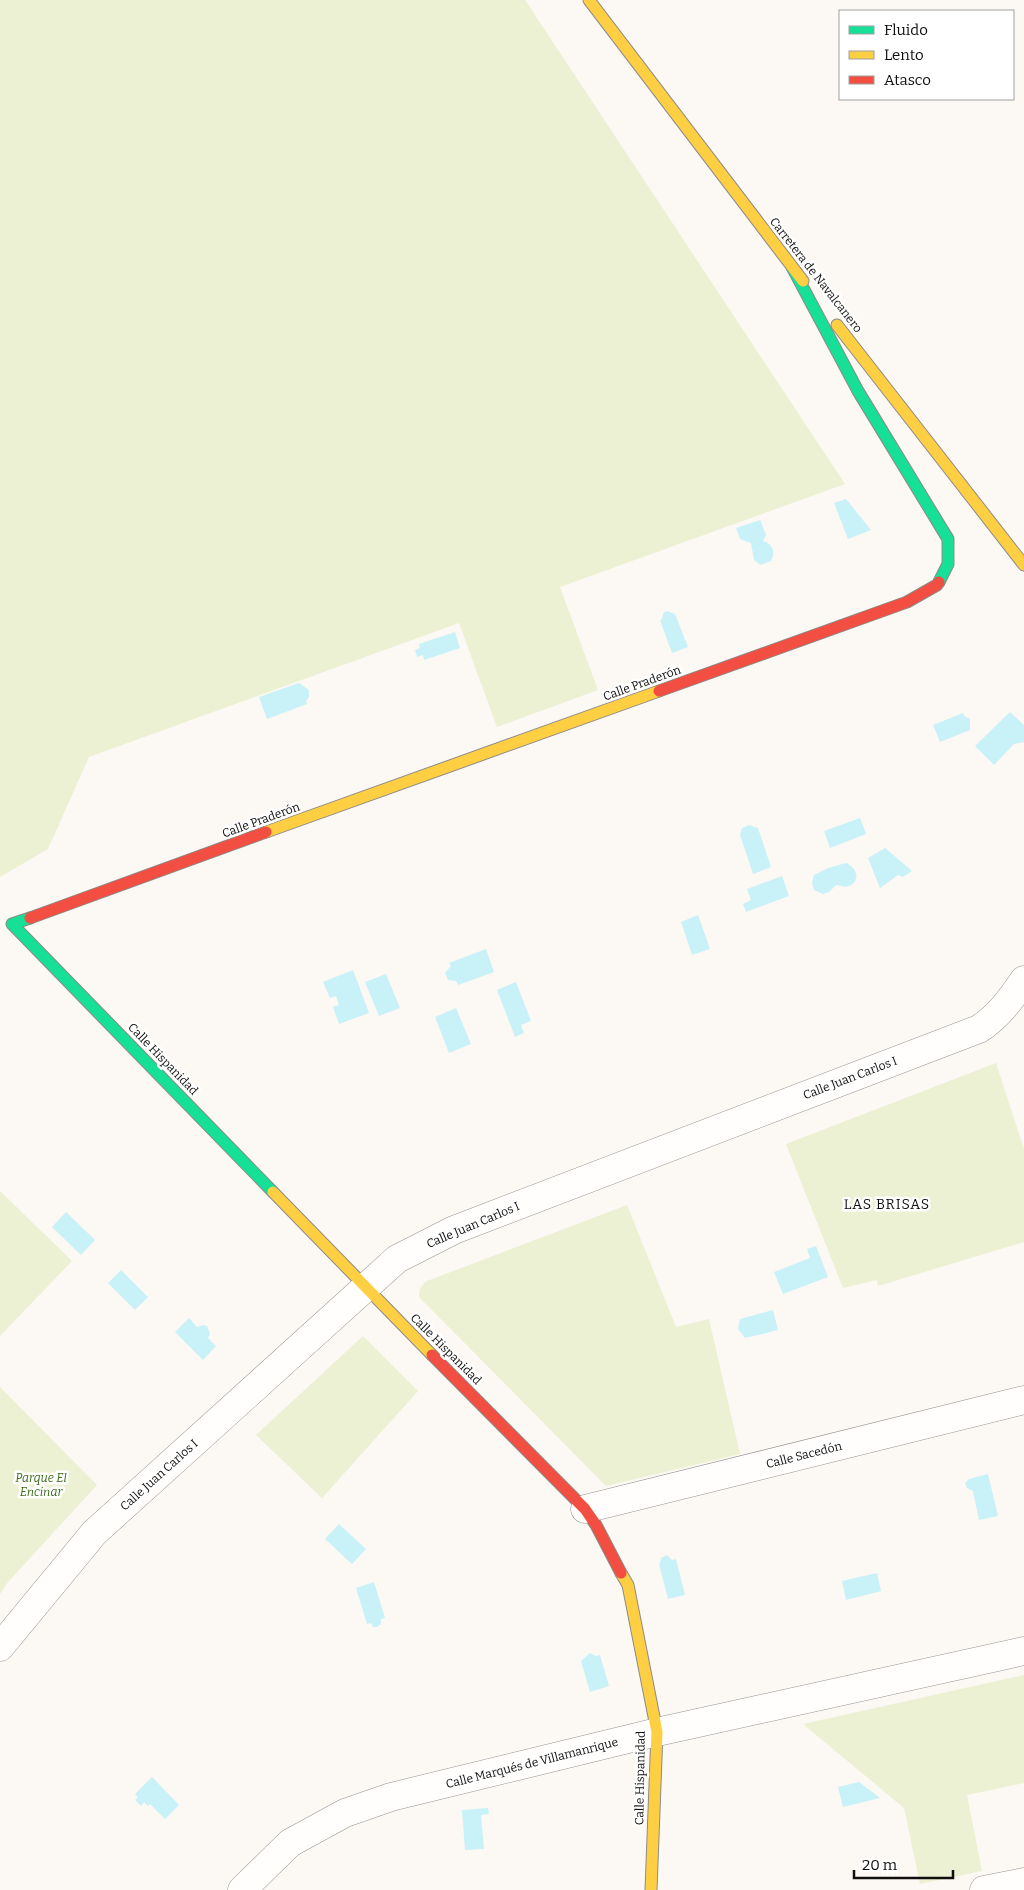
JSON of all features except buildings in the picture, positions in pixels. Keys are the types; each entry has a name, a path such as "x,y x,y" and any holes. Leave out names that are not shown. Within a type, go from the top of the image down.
{"street":[{"name":"Carretera de Navalcanero","path":"589,0 792,267 1024,565"},
{"name":"Calle Praderón","path":"12,924 907,602 937,585 948,564 948,539 858,391 792,267"},
{"name":"Calle Hispanidad","path":"12,924 366,1288 585,1509 596,1525 628,1585 657,1732 651,1890"},
{"name":"Calle Juan Carlos I","path":"0,1647 94,1533 397,1259 454,1230 979,1029 993,1020 1009,1002 1024,980"},
{"name":"Calle Sacedón","path":"585,1509 1024,1400"},
{"name":"Calle Marqués de Villamanrique","path":"242,1890 290,1843 345,1813 391,1797 657,1732 1024,1651"},
{"path":"984,1890 1024,1882"}],"green space":[{"path":"0,0 525,0 845,484 560,587 598,690 497,727 459,623 89,757 48,849 0,877"},
{"path":"996,1063 1024,1149 1024,1242 878,1286 877,1280 843,1288 786,1144"},
{"path":"0,1191 72,1261 0,1336"},
{"path":"627,1205 676,1327 709,1319 740,1454 606,1486 419,1297 419,1294 422,1286 427,1281"},
{"path":"363,1336 418,1391 322,1498 256,1435"},
{"name":"Parque El Encinar","path":"0,1387 97,1485 8,1582 0,1594"},
{"path":"1024,1675 1024,1783 967,1795 982,1871 920,1884 904,1808 803,1724"}],"water":[{"path":"846,499 871,530 848,539 834,503"},
{"path":"760,520 766,535 763,541 773,549 771,561 761,565 754,560 751,543 740,539 736,528"},
{"path":"667,611 675,614 688,647 672,653 660,620 663,613"},
{"path":"455,632 460,648 424,660 423,655 417,657 415,650 420,648 419,644"},
{"path":"299,683 309,690 307,704 267,719 259,697"},
{"path":"1010,712 1024,725 1024,742 1014,744 994,765 975,746"},
{"path":"963,713 964,716 970,719 970,730 940,742 933,725"},
{"path":"860,818 866,834 830,848 824,831"},
{"path":"749,825 758,828 771,867 753,874 740,835 742,828"},
{"path":"885,848 912,871 903,877 898,875 880,888 868,858"},
{"path":"846,863 853,868 856,874 853,884 846,887 836,885 829,892 823,894 814,890 812,883 814,875 828,868"},
{"path":"782,876 789,896 746,912 743,904 751,900 747,889"},
{"path":"698,915 710,949 692,955 681,922"},
{"path":"486,949 494,972 458,985 456,981 448,980 445,973 451,966 449,963"},
{"path":"353,970 369,1013 339,1024 333,1007 339,1005 336,996 330,998 323,982"},
{"path":"386,974 400,1008 379,1016 365,982"},
{"path":"516,982 531,1021 521,1025 524,1033 515,1037 497,990"},
{"path":"456,1008 471,1044 449,1053 435,1017"},
{"path":"66,1212 95,1240 81,1255 52,1227"},
{"path":"816,1246 828,1277 783,1294 774,1272 810,1258 807,1249"},
{"path":"121,1270 148,1297 135,1310 108,1283"},
{"path":"773,1310 778,1330 745,1338 738,1329 740,1319"},
{"path":"189,1318 197,1327 207,1326 210,1334 208,1338 216,1346 203,1360 175,1332"},
{"path":"988,1474 998,1516 979,1520 973,1491 967,1488 965,1483 969,1479"},
{"path":"339,1524 366,1549 352,1564 325,1539"},
{"path":"667,1555 672,1560 676,1559 685,1595 668,1599 659,1564 661,1558"},
{"path":"877,1573 881,1591 846,1600 842,1581"},
{"path":"374,1582 385,1618 381,1619 381,1624 377,1627 373,1627 371,1623 367,1624 356,1588"},
{"path":"590,1653 596,1656 600,1655 609,1686 590,1692 581,1661"},
{"path":"152,1777 179,1805 165,1819 150,1804 148,1806 144,1802 141,1806 135,1800 138,1797 135,1794"},
{"path":"859,1782 880,1798 843,1807 838,1787"},
{"path":"488,1808 489,1814 481,1815 484,1849 465,1850 462,1810"}],"traffic: fast":[{"path":"792,267 858,391 948,539 948,564 939,582"},
{"path":"30,918 12,924 273,1192"}],"traffic: slow":[{"path":"589,0 803,281"},
{"path":"837,325 1024,565"},
{"path":"266,832 659,691"},
{"path":"273,1192 432,1355"},
{"path":"621,1573 628,1585 657,1732 651,1890"}],"traffic: jam":[{"path":"659,691 907,602 939,582"},
{"path":"30,918 266,832"},
{"path":"432,1355 585,1509 596,1525 621,1573"}],"district":[{"name":"LAS BRISAS","path":"887,1204"}]}
